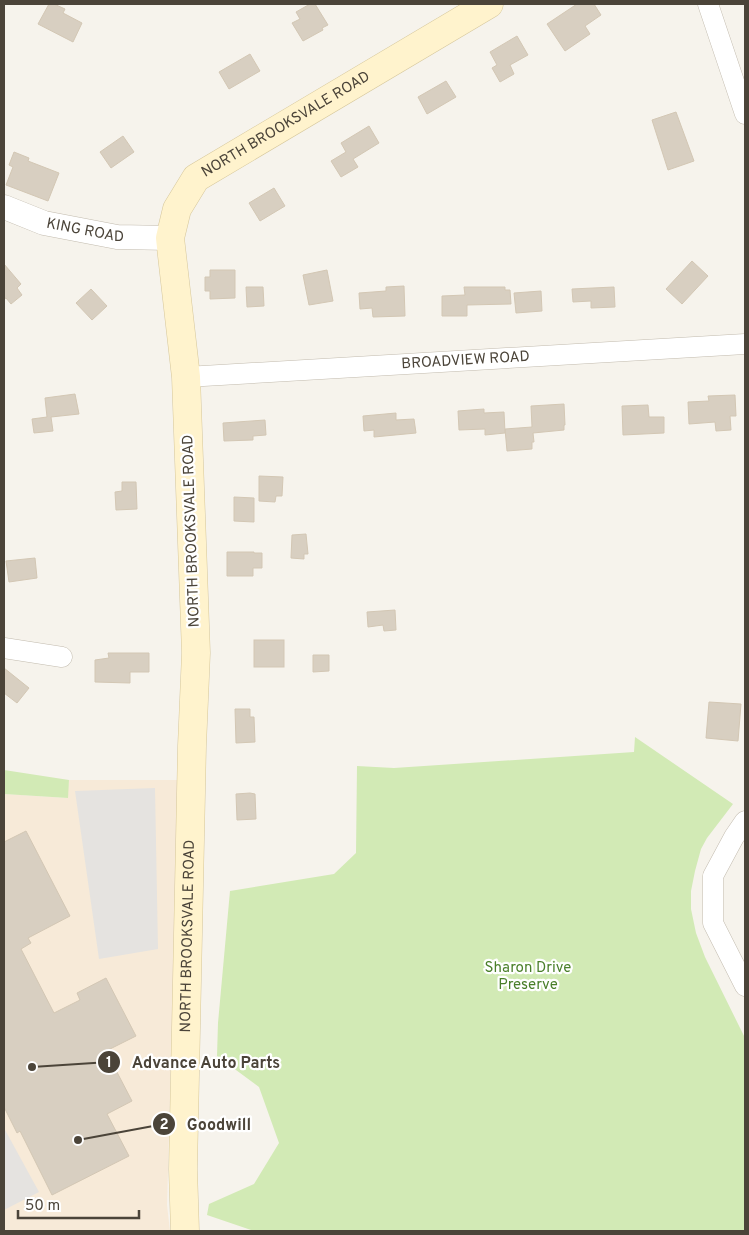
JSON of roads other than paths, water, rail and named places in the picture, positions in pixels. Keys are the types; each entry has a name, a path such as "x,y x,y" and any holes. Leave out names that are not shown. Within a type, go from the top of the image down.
{"main road":[{"name":"NORTH BROOKSVALE ROAD","path":"185,1231 183,1169 196,653 186,377 170,238 177,209 196,178 489,4"}],"street":[{"path":"708,4 745,114"},
{"name":"KING ROAD","path":"4,207 44,223 117,237 170,238"},
{"name":"BROADVIEW ROAD","path":"186,377 745,344"},
{"path":"4,648 62,656"},
{"path":"745,821 713,876 713,923 745,986"}],"place":[{"name":"Advance Auto Parts","path":"32,1067"},
{"name":"Goodwill","path":"78,1140"}],"park label":[{"name":"Sharon Drive Preserve","path":"528,976"}]}
